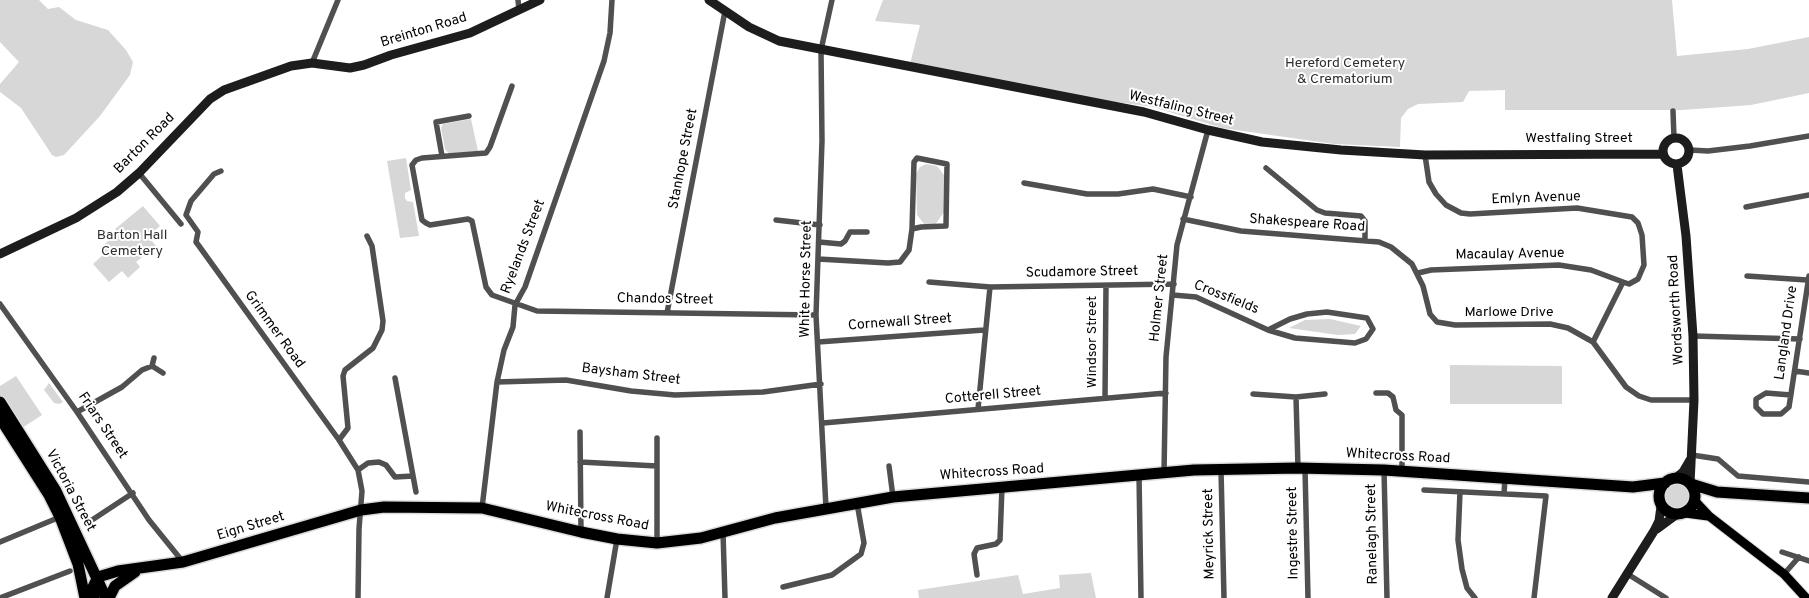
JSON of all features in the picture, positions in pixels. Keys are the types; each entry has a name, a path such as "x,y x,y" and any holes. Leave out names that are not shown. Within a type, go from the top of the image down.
{"highway":[{"name":"Victoria Street","path":"0,402 56,491 108,598"},
{"name":"Victoria Street","path":"0,418 49,494 60,517 78,564 85,598"},
{"name":"Whitecross Road","path":"361,510 384,507 482,508 581,532 617,539 657,543 701,538 775,518 893,496 1221,469 1384,470 1633,487 1670,480"},
{"path":"1717,492 1695,500 1680,514 1668,512 1660,503 1660,490 1670,480 1717,492 1809,498"},
{"path":"1691,484 1695,500"},
{"name":"Whitecross Road","path":"1633,487 1660,503"},
{"name":"Eign Street","path":"98,577 118,571 183,562 361,510"},
{"name":"Eign Street","path":"108,598 110,592 120,581 132,573 148,568"},
{"path":"94,598 93,586 98,577"}],"main road":[{"path":"1695,500 1709,516 1784,574 1806,598"},
{"path":"1680,514 1709,516"}],"street":[{"path":"312,64 338,0"},
{"path":"518,0 519,10"},
{"name":"Breinton Road","path":"312,64 350,68 364,65 470,33 540,0"},
{"name":"Ryelands Street","path":"482,508 498,382 504,350 513,327 515,304 526,287 604,61 610,33 612,0"},
{"name":"Westfaling Street","path":"709,0 765,36 778,42 1144,112 1208,130 1291,146 1425,154 1663,154"},
{"name":"White Horse Street","path":"826,508 816,315 822,141 821,50 832,0"},
{"name":"Stanhope Street","path":"667,313 725,11"},
{"name":"Barton Road","path":"0,254 76,218 117,192 139,173 185,124 217,94 281,68 312,64"},
{"path":"469,116 436,122 442,156 481,155 488,150 512,86"},
{"path":"1673,111 1674,138"},
{"name":"Holmer Street","path":"1164,473 1166,357 1177,245 1208,130"},
{"path":"1690,150 1708,151 1809,136"},
{"path":"1674,138 1684,141 1690,150"},
{"path":"1674,138 1664,145 1663,154 1668,162 1677,164 1687,159 1690,150"},
{"name":"Emlyn Avenue","path":"1425,154 1429,182 1436,194 1446,205 1461,213 1577,208 1632,217 1638,223 1642,236 1644,265 1638,279 1630,284 1623,282"},
{"name":"Chandos Street","path":"442,156 422,158 416,160 412,165 422,220 430,225 468,219 472,221 488,291 515,304 537,311 816,315"},
{"path":"818,259 900,262 908,250 912,229 915,160 947,164 946,226 921,226 912,229"},
{"name":"Wordsworth Road","path":"1677,164 1686,236 1693,336 1694,400 1691,484"},
{"path":"1266,168 1317,210 1326,213 1361,216 1365,221 1365,240"},
{"name":"Grimmer Road","path":"221,171 214,174 186,210 189,221 198,232 196,242 339,440 358,470 362,491 358,598"},
{"path":"139,173 180,224"},
{"path":"1024,183 1087,194 1118,194 1153,189 1190,197"},
{"path":"1746,206 1809,195"},
{"path":"776,220 820,225"},
{"name":"Shakespeare Road","path":"1183,220 1241,231 1365,240 1391,247 1405,256 1418,273"},
{"path":"819,242 841,244 850,232 867,232"},
{"path":"339,440 348,428 343,376 345,370 373,348 382,330 383,320 372,246 367,236"},
{"name":"Macaulay Avenue","path":"1418,273 1431,270 1559,265 1591,270 1623,282"},
{"name":"Marlowe Drive","path":"1418,273 1423,286 1426,305 1430,314 1437,322 1455,325 1550,324 1568,328 1593,342 1626,387 1639,396 1651,400 1694,400"},
{"path":"1747,276 1808,278"},
{"name":"Langland Drive","path":"1791,395 1766,393 1756,399 1756,407 1763,414 1781,414 1789,407 1791,395 1795,371 1800,339 1808,278"},
{"name":"Scudamore Street","path":"929,282 990,287 1174,284"},
{"path":"1593,342 1623,282"},
{"name":"Windsor Street","path":"1105,398 1106,286"},
{"path":"978,409 984,330 990,287"},
{"name":"Crossfields","path":"1173,295 1196,297 1268,330 1295,338 1355,343 1366,339 1373,328 1367,318 1327,312 1307,314 1290,319 1268,330"},
{"name":"Friars Street","path":"0,304 77,412 161,537 183,562"},
{"name":"Cornewall Street","path":"818,342 984,330"},
{"path":"1693,336 1800,339"},
{"path":"152,366 154,358"},
{"path":"77,412 122,387 142,370 152,366"},
{"path":"152,366 163,373"},
{"path":"1795,371 1809,373"},
{"path":"396,378 416,492"},
{"name":"Baysham Street","path":"498,382 566,380 631,391 675,395 763,392 821,384"},
{"name":"Cotterell Street","path":"823,423 1166,393"},
{"path":"1376,393 1388,393 1393,397 1396,410 1402,415 1402,471"},
{"path":"1253,394 1296,397 1325,394"},
{"name":"Ingestre Street","path":"1296,397 1302,468 1308,598"},
{"path":"580,432 581,532"},
{"path":"657,438 657,543"},
{"path":"1670,480 1688,467 1692,455 1718,459 1738,476 1809,482"},
{"path":"358,470 368,464 379,462 386,465 395,477 414,476"},
{"path":"580,462 657,466"},
{"path":"890,466 893,496"},
{"name":"Meyrick Street","path":"1221,469 1224,598"},
{"name":"Ranelagh Street","path":"1384,470 1388,598"},
{"path":"1139,475 1141,598"},
{"path":"1504,494 1505,478"},
{"path":"977,575 974,554 976,548 996,544 1000,540 1002,487"},
{"path":"1424,490 1546,496 1534,598"},
{"path":"1460,492 1458,540 1462,569 1467,588 1475,598"},
{"path":"89,522 132,493"},
{"path":"783,587 832,574 861,554 864,543 857,503"},
{"path":"1612,598 1654,531 1659,521 1660,503"},
{"path":"1654,531 1680,514"},
{"path":"0,542 60,517"},
{"path":"723,532 725,598"},
{"path":"607,598 617,539"},
{"path":"1782,552 1809,561"},
{"path":"1784,574 1799,557"},
{"path":"0,598 70,570"},
{"path":"1626,573 1666,598"}],"green space":[{"path":"0,0 39,0 48,9 59,7 76,20 108,30 126,50 133,62 130,75 100,116 64,155 56,157 52,155 21,108 0,92 0,84 19,62 0,42"},
{"name":"Hereford Cemetery & Crematorium","path":"883,0 1672,0 1677,56 1748,49 1809,37 1809,93 1751,105 1682,110 1505,110 1505,90 1469,91 1463,102 1418,104 1408,109 1401,118 1400,147 1334,144 1222,128 1153,107 1102,100 910,64 920,25 875,21"},
{"path":"471,119 478,151 449,154 445,149 441,128 443,124"},
{"path":"406,158 411,190 405,193 405,198 407,201 413,202 419,236 400,238 387,161"},
{"path":"926,164 937,166 944,175 944,212 935,225 925,225 917,215 916,174 920,167"},
{"name":"Barton Hall Cemetery","path":"143,206 160,226 148,236 156,246 136,262 140,267 128,278 122,271 109,282 93,264 105,253 101,247 118,233 115,229"},
{"path":"1330,319 1361,326 1355,334 1338,335 1289,328 1305,320"},
{"path":"1450,365 1562,366 1562,404 1450,404"},
{"path":"16,376 42,415 22,428 0,395 0,386"},
{"path":"49,383 63,402 59,404 54,403 44,390"},
{"path":"1677,483 1687,487 1691,497 1687,507 1677,511 1667,507 1663,497 1667,487"},
{"path":"1091,573 1096,598 919,598 918,590 1018,575 1023,594 1060,588 1059,575"}]}
